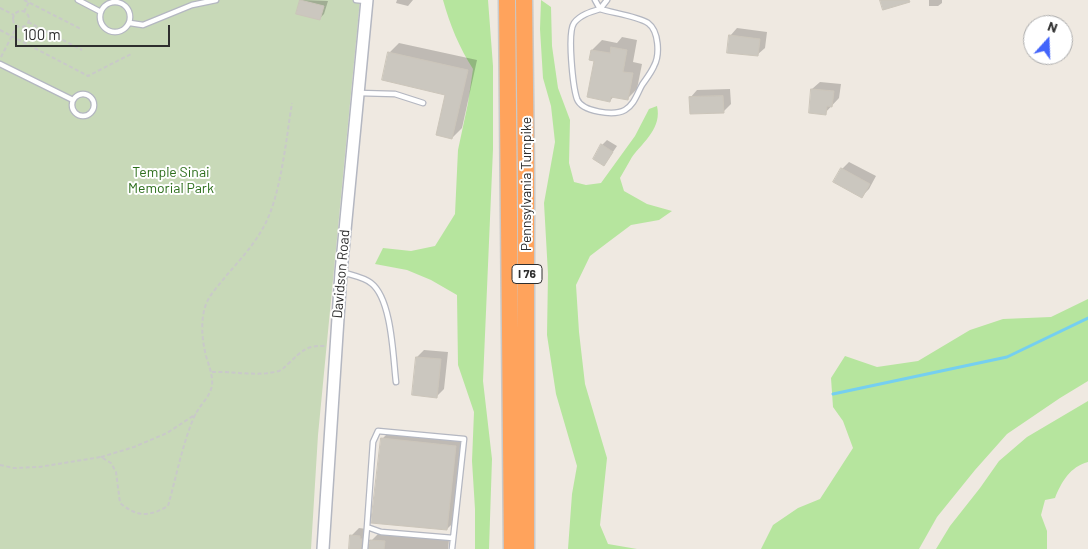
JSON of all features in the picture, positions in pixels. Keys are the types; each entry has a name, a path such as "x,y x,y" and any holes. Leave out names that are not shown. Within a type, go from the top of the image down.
{"highway":[{"name":"Pennsylvania Turnpike","path":"507,0 512,549"},
{"name":"Pennsylvania Turnpike","path":"524,0 526,88 526,549"}],"street":[{"name":"Davidson Road","path":"323,549 341,272 358,93 363,0"}],"lane":[{"path":"78,0 101,12"},
{"path":"130,23 143,25 192,6 216,0"},
{"path":"595,0 600,9 647,23 654,31 657,46 655,64 633,104 620,112 594,112 578,100 571,58 571,30 574,22 586,13 600,9 607,0"},
{"path":"121,3 129,11 130,23 122,31 110,32 101,24 101,12 109,4 121,3"},
{"path":"0,64 73,100"},
{"path":"358,93 395,94 423,103"},
{"path":"80,94 89,95 94,102 94,111 87,116 78,116 72,109 73,100 80,94"},
{"path":"341,272 369,281 378,289 390,324 396,382"},
{"path":"365,549 373,442 378,431 464,439 452,549"},
{"path":"367,527 381,532 453,538"}],"path":[{"path":"24,0 30,1 81,29"},
{"path":"24,12 30,1"},
{"path":"0,8 14,15"},
{"path":"14,15 20,11 28,15 28,22 24,26 17,26"},
{"path":"14,15 13,20 17,26"},
{"path":"28,22 82,50"},
{"path":"0,59 17,26"},
{"path":"0,30 88,76 131,54"},
{"path":"0,465 14,468 39,467 101,457 134,447 167,433 196,414 207,400 212,386 212,372 202,337 202,318 207,302 251,247 267,220 278,186 292,103"},
{"path":"212,372 226,371 266,374 282,370 302,351 312,346 336,346"},
{"path":"101,457 111,463 116,472 120,503 130,512 156,514 168,506 196,414"}],"green space":[{"name":"Temple Sinai Memorial Park","path":"0,0 360,0 318,435 311,549 0,549"},
{"path":"443,0 488,0 493,66 493,149 483,381 492,459 489,549 475,549 472,461 474,412 458,365 457,295 431,280 407,270 375,264 383,248 411,251 435,246 455,214 458,150 473,69 455,36"},
{"path":"541,0 551,7 552,46 558,88 570,120 569,163 574,182 586,185 601,183 635,136 649,109 657,106 657,121 651,134 632,157 620,178 624,191 647,204 672,211 659,220 631,225 590,256 576,285 585,384 607,458 600,525 608,544 637,549 568,549 572,494 577,466 556,394 547,335 548,274 544,203 555,142 551,106 543,78 540,29"},
{"path":"1088,299 1088,381 1007,434 937,517 919,549 761,549 773,525 798,508 820,499 853,448 843,421 833,407 831,378 845,356 877,367 918,361 970,330 1003,319 1051,317"},
{"path":"1088,401 1088,462 1071,471 1055,498 1045,500 1041,515 1047,531 1047,549 936,549 950,526 999,461 1027,437"}],"building":[{"path":"300,0 324,6 320,20 296,14"},
{"path":"880,0 909,0 910,2 883,10"},
{"path":"729,35 760,39 758,56 727,53"},
{"path":"611,47 627,50 623,72 633,73 628,100 611,97 610,102 587,97 594,61 589,60 591,50 610,53"},
{"path":"388,52 468,70 452,139 436,135 445,95 382,80"},
{"path":"811,89 834,91 832,107 827,106 826,115 809,113"},
{"path":"723,96 724,113 690,114 689,97"},
{"path":"601,144 613,152 604,166 593,159"},
{"path":"841,168 870,184 862,198 833,182"},
{"path":"416,357 441,359 437,398 412,395"},
{"path":"381,438 456,446 447,530 371,523"},
{"path":"350,535 360,536 360,539 362,539 361,549 349,549"},
{"path":"370,540 385,541 384,549 369,549"}],"waterway":[{"path":"833,394 1007,357 1088,318"}]}
